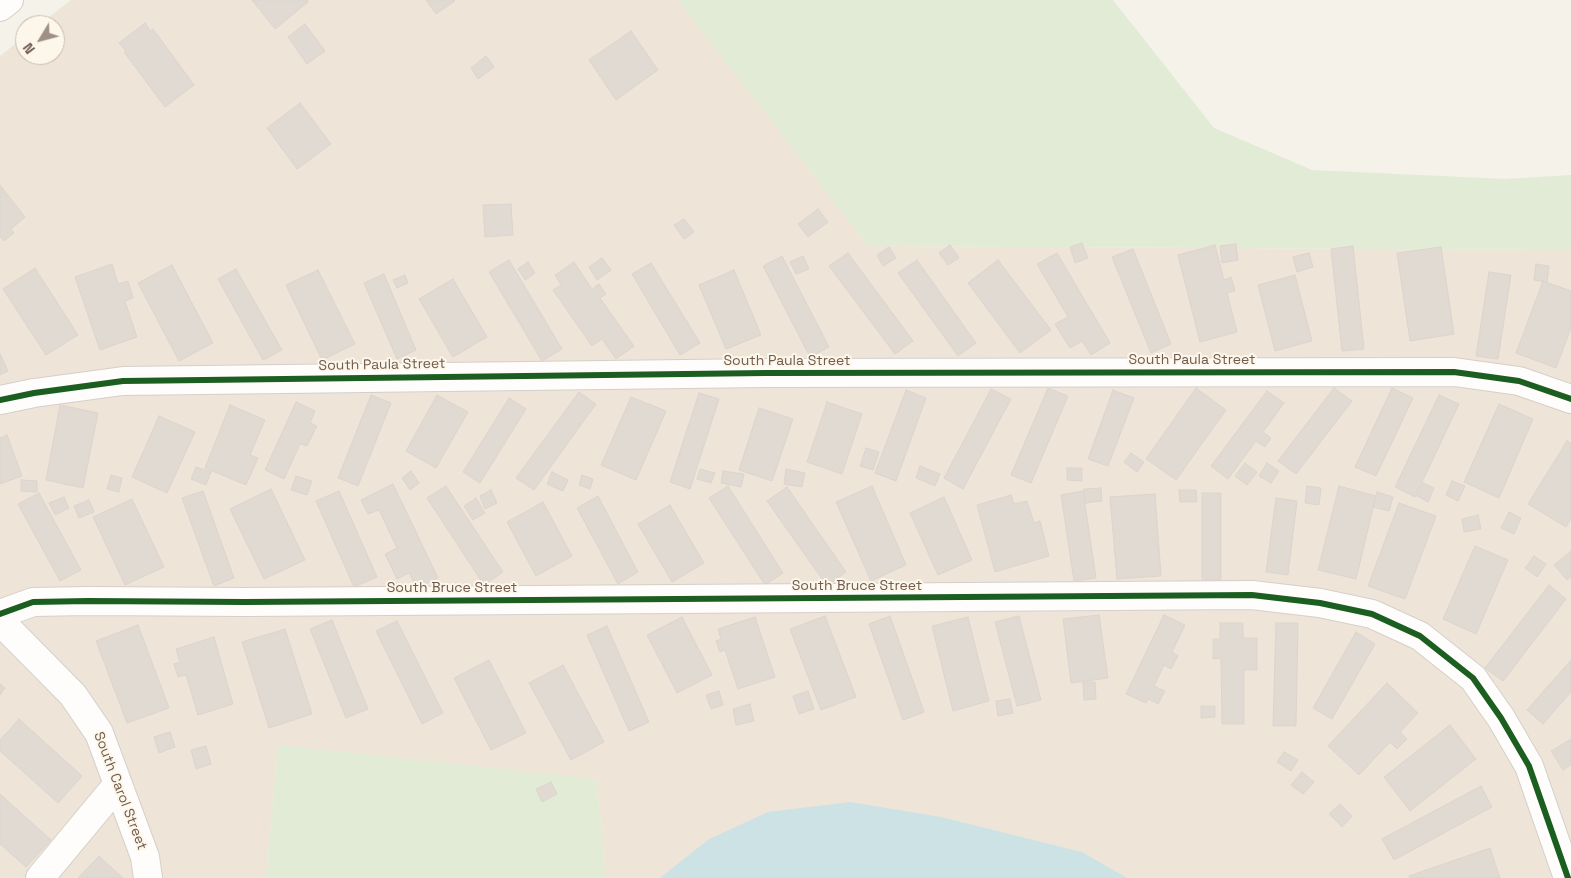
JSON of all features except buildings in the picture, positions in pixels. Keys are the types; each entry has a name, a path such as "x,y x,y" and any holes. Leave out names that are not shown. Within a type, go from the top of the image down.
{"street":[{"path":"0,7 9,0"},
{"name":"South Paula Street","path":"0,400 34,393 123,381 766,373 1454,372 1519,381 1571,400"},
{"name":"South Bruce Street","path":"0,614 33,602 88,601 245,602 1252,595 1320,603 1372,614 1420,636 1473,678 1501,718 1529,766 1568,878"},
{"name":"South Carol Street","path":"0,621 73,695 99,734 145,857 148,878"},
{"path":"40,878 118,784"}],"shaded area":[{"path":"71,0 678,0 868,246 1571,250 1571,878 606,878 597,779 278,746 266,878 0,878 0,56 15,44 15,65 65,65 65,15 52,15"},
{"path":"850,802 941,817 1082,852 1127,878 660,878 709,839 768,812"}],"green space":[{"path":"678,0 1113,0 1214,128 1312,170 1505,179 1571,175 1571,250 868,246"},
{"path":"278,745 597,779 606,878 266,878"}],"cycle path":[{"path":"0,400 34,393 123,381 766,373 1454,372 1519,381 1571,399"},
{"path":"0,614 33,602 88,601 245,602 1252,595 1320,603 1372,614 1420,636 1473,678 1501,718 1529,766 1568,878"}]}
